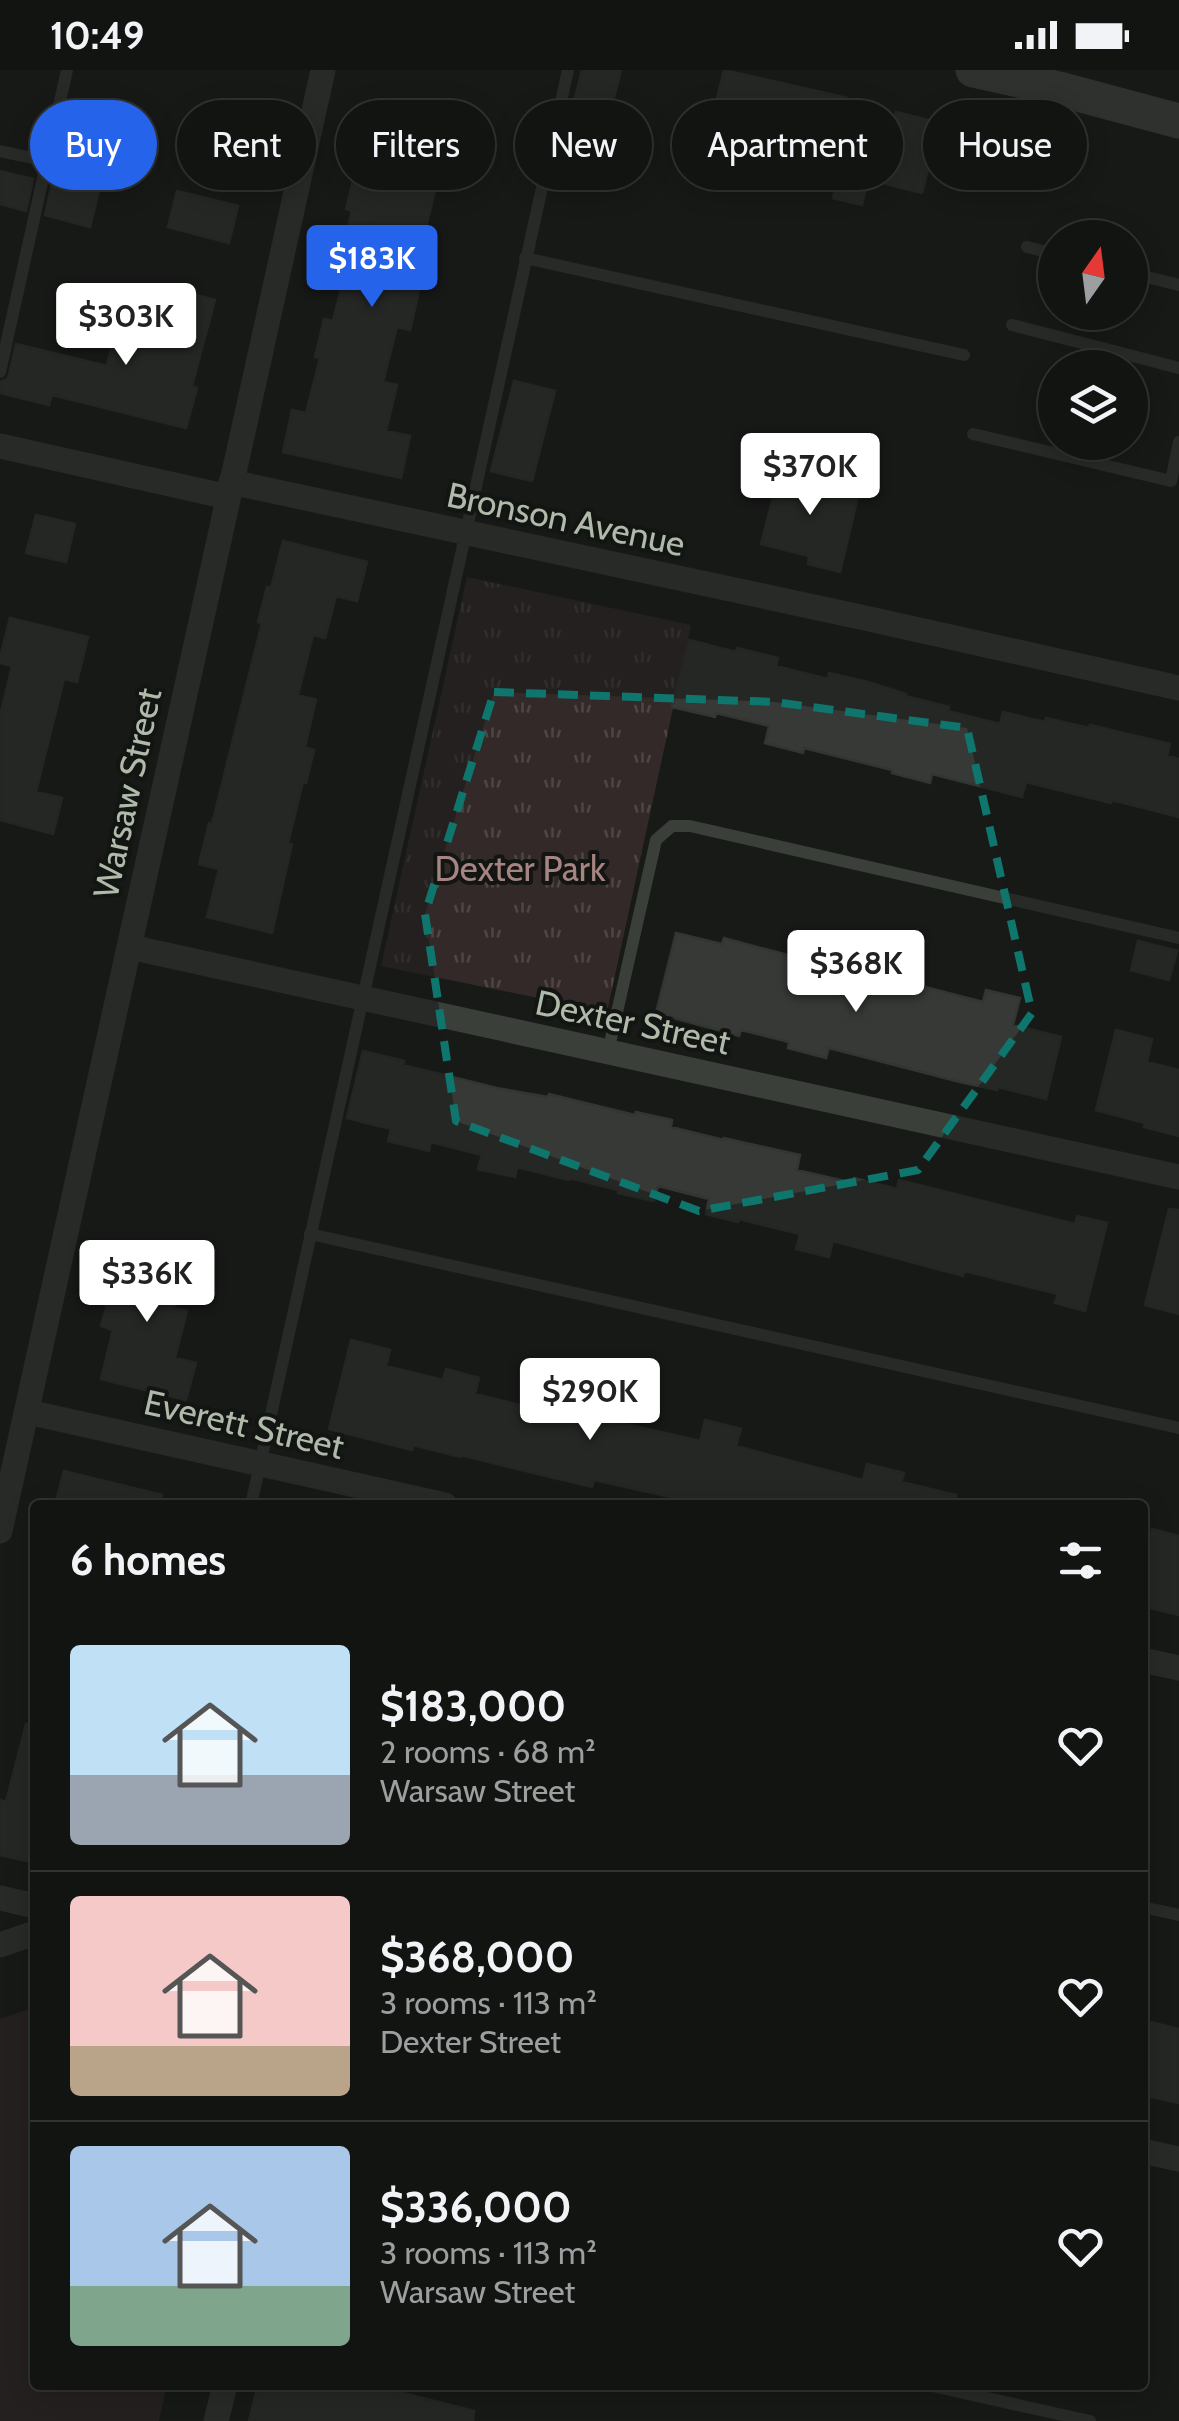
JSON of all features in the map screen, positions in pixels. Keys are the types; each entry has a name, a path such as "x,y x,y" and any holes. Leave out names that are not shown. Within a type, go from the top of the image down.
{"street":[{"name":"Warsaw Street","path":"0,1530 323,70"},
{"path":"973,70 1179,121"},
{"name":"Bronson Avenue","path":"0,446 464,533 1179,688"},
{"name":"Dexter Street","path":"130,947 1179,1178"},
{"name":"Everett Street","path":"28,1412 422,1500"},
{"path":"1148,1661 1179,1668"},
{"path":"0,1898 30,1905"},
{"path":"0,1945 30,1935"},
{"path":"1148,2152 1179,2159"},
{"path":"216,2421 224,2390"}],"lane":[{"path":"60,100 67,70"},
{"path":"252,1500 568,70"},
{"path":"0,151 30,158"},
{"path":"0,372 40,190"},
{"path":"1027,247 1038,250"},
{"path":"525,258 964,355"},
{"path":"1148,277 1179,285"},
{"path":"1012,325 1179,368"},
{"path":"973,434 1171,482 1179,442"},
{"path":"608,1052 656,840 672,826 690,826 1179,938"},
{"path":"310,1234 1179,1428"},
{"path":"1148,1908 1179,1915"},
{"path":"950,2390 1090,2421"}],"highlighted area":[{"path":"494,692 775,702 967,728 1032,1013 918,1170 699,1211 456,1121 425,914"}],"green space":[{"name":"Dexter Park","path":"467,577 691,625 607,1012 381,966"},
{"path":"30,2009 30,2390 166,2390 159,2421 0,2421 0,2019"}],"building":[{"path":"582,70 621,70 614,100 574,100"},
{"path":"724,70 847,98 847,100 717,100"},
{"path":"903,114 923,119 922,193 903,188"},
{"path":"0,171 30,178 26,211 0,204"},
{"path":"51,190 99,190 90,227 45,215"},
{"path":"351,190 435,190 423,239 437,242 428,280 422,278 410,330 397,327 383,382 397,385 386,431 410,436 401,478 283,452 292,410 306,413 320,358 315,357 324,319 333,321 348,260 340,258 352,211 346,209"},
{"path":"835,190 866,190 862,205 833,198"},
{"path":"177,191 238,206 229,243 168,227"},
{"path":"168,288 215,300 192,386 197,388 186,428 52,395 49,405 0,393 0,382 9,375 16,344 107,366 116,329 155,338"},
{"path":"514,381 555,391 532,481 491,471"},
{"path":"782,463 819,472 817,482 859,492 840,572 808,564 809,556 761,544"},
{"path":"36,515 75,524 66,562 26,553"},
{"path":"283,541 367,562 357,601 336,596 325,638 313,635 298,695 316,700 305,747 314,750 288,843 292,844 272,933 207,917 219,869 199,864 262,623 258,622 267,587 271,588"},
{"path":"10,618 88,637 77,682 64,679 36,792 62,798 53,834 0,820 0,716 12,666 0,663 0,658"},
{"path":"689,640 778,658 776,666 828,679 829,673 868,682 949,707 948,711 1000,724 1003,712 1045,722 1046,718 1089,728 1090,725 1170,744 1167,756 1179,759 1179,817 1026,782 1022,797 932,774 930,783 804,748 803,753 765,743 769,726 672,707"},
{"path":"676,933 722,944 724,938 983,1002 986,990 1020,998 1013,1025 1061,1037 1046,1099 960,1082 829,1048 826,1058 788,1048 789,1042 741,1030 739,1036 656,1013"},
{"path":"1138,941 1177,951 1169,980 1131,970"},
{"path":"1116,1030 1152,1039 1147,1062 1179,1070 1179,1136 1096,1110"},
{"path":"363,1051 497,1088 548,1097 549,1094 672,1120 671,1127 800,1155 797,1170 853,1183 854,1178 897,1189 899,1180 1075,1224 1077,1216 1107,1223 1085,1311 1055,1303 1058,1294 964,1271 963,1276 833,1241 829,1257 796,1249 800,1234 706,1214 709,1199 658,1186 654,1201 517,1167 515,1177 478,1169 482,1155 431,1142 429,1151 388,1141 391,1129 347,1118"},
{"path":"1169,1209 1179,1210 1179,1314 1145,1305"},
{"path":"124,1245 186,1260 174,1308 187,1311 175,1358 196,1363 186,1400 101,1379 113,1330 101,1326"},
{"path":"351,1340 390,1350 386,1366 443,1380 446,1369 479,1378 475,1394 569,1417 577,1385 615,1394 609,1420 700,1441 705,1420 741,1429 736,1446 863,1480 867,1464 904,1473 901,1482 956,1495 956,1500 684,1500 594,1480 592,1487 329,1429"},
{"path":"64,1471 162,1495 162,1500 56,1500"},
{"path":"1152,1529 1179,1536 1179,1615 1148,1607 1148,1545"},
{"path":"26,1724 30,1724 30,1862 0,1855 0,1800 6,1802"},
{"path":"1148,2021 1179,2029 1179,2103 1148,2096"},
{"path":"257,2390 391,2390 474,2411 473,2421 249,2421"}]}
